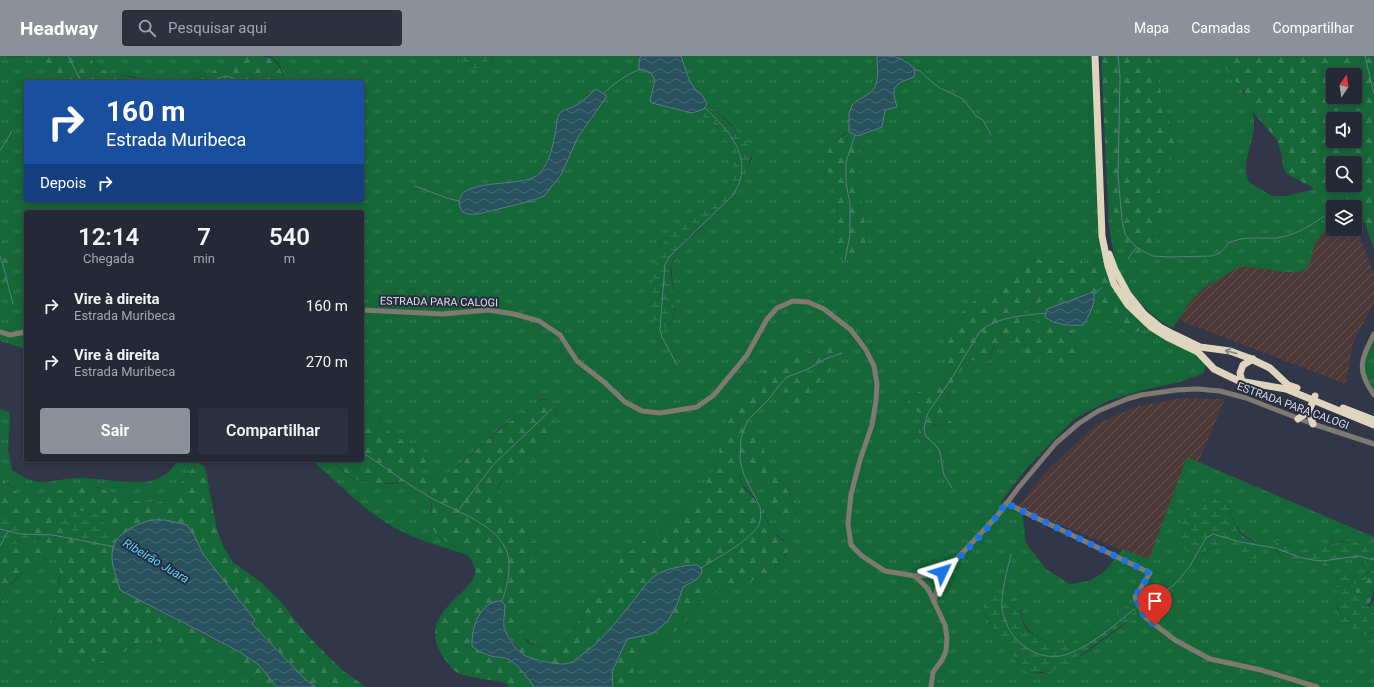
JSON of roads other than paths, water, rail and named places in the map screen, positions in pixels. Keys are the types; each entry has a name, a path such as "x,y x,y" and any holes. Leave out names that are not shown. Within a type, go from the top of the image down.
{"highway":[{"path":"1095,56 1102,236 1114,284 1128,305 1151,328 1198,352 1214,369 1242,382 1286,389 1374,420"},
{"path":"1099,56 1107,237 1111,260 1128,294 1144,314 1160,327 1173,334 1200,347 1230,351 1253,360 1270,368 1288,385 1374,425"},
{"path":"1242,382 1240,373 1243,366 1253,360"},
{"path":"1298,419 1309,411 1314,398"},
{"path":"1309,411 1312,424"}],"street":[{"name":"ESTRADA PARA CALOGI","path":"364,310 443,314 489,310 514,314 539,321 560,335 577,361 604,382 625,402 642,411 660,413 697,407 714,395 747,355 767,319 777,308 793,301 808,302 824,309 851,330 866,350 874,366 877,384 872,425 860,460 851,494 848,524 851,545 862,556 885,571 915,576 930,575 942,572 951,565 997,516 1056,443 1078,424 1098,411 1127,399 1141,395 1176,390 1197,389 1220,391 1246,398 1298,419 1374,444"},
{"path":"0,332 10,335 24,332"},
{"path":"1374,334 1362,360 1363,374 1374,395"},
{"path":"1006,503 1150,573 1135,597 1145,617 1175,640 1210,659 1261,670 1317,687"},
{"path":"934,600 942,572"},
{"path":"915,576 928,589 934,600 945,625 947,638 946,651 942,660 933,672 931,687"}],"water":[{"path":"641,56 681,56 690,82 702,95 707,104 704,109 692,113 652,103 650,100 655,80 651,73 639,69 639,61"},
{"path":"877,56 894,57 906,61 915,69 914,77 901,82 894,88 894,96 897,107 885,110 882,127 858,136 849,132 849,114 852,105 872,91 875,87 878,71"},
{"path":"596,89 607,96 578,137 561,175 544,196 531,201 478,214 468,214 463,212 459,204 460,197 466,191 483,185 525,180 533,178 539,174 546,164 550,153 559,114 564,110 578,104"},
{"path":"1093,292 1093,305 1083,325 1053,322 1045,317 1047,309"},
{"path":"151,520 165,520 187,525 195,537 203,554 255,620 252,624 306,680 316,687 277,687 259,665 240,652 120,590 112,561 115,542 130,528"},
{"path":"697,565 701,568 702,573 697,579 683,587 677,605 668,621 652,634 627,639 612,672 613,687 534,687 521,670 510,660 486,654 472,646 475,624 482,610 487,605 501,601 505,605 504,627 511,641 522,654 556,664 570,663 590,649 602,638 651,579 667,570"}],"waterway":[{"path":"68,56 81,80"},
{"path":"1118,56 1120,77 1118,176 1122,220 1125,234 1136,247 1152,256 1171,257 1217,255 1230,243 1239,239 1277,238 1285,236 1299,231 1326,215"},
{"path":"1365,56 1374,94"},
{"path":"603,94 620,80 640,69"},
{"path":"914,69 920,71 940,88 963,99 976,116 983,120 991,135"},
{"path":"215,80 225,76 231,77 235,80"},
{"path":"677,365 662,337 660,330 665,264 670,256 733,195 739,182 742,170 741,158 737,147 723,127 705,108"},
{"path":"0,151 12,131"},
{"path":"845,260 850,235 850,203 846,184 846,162 855,135"},
{"path":"415,186 459,201"},
{"path":"1128,259 1136,248"},
{"path":"0,256 13,304"},
{"path":"1094,294 1101,288"},
{"path":"952,488 944,475 940,452 935,444 926,437 924,429 929,411 950,381 980,331 995,322 1020,316 1046,313"},
{"path":"701,568 740,544 753,532 760,522 760,507 744,475 740,460 741,438 747,421 769,399 787,377 808,369 825,359 842,353"},
{"path":"458,511 493,465 552,409"},
{"path":"364,453 419,491 478,522 490,530 499,539 506,549 509,562 508,577 502,601"},
{"name":"Ribeirão Juara","path":"0,529 20,534 53,535 115,547"},
{"path":"0,546 8,532"},
{"path":"1144,601 1175,584 1190,566 1206,538 1213,534 1240,542 1275,548 1299,557 1313,560 1322,561 1359,556 1374,560"},
{"path":"1011,554 1003,588 1002,612 1006,623 1016,639 1031,651 1049,656 1068,654 1095,640 1134,609"}]}
